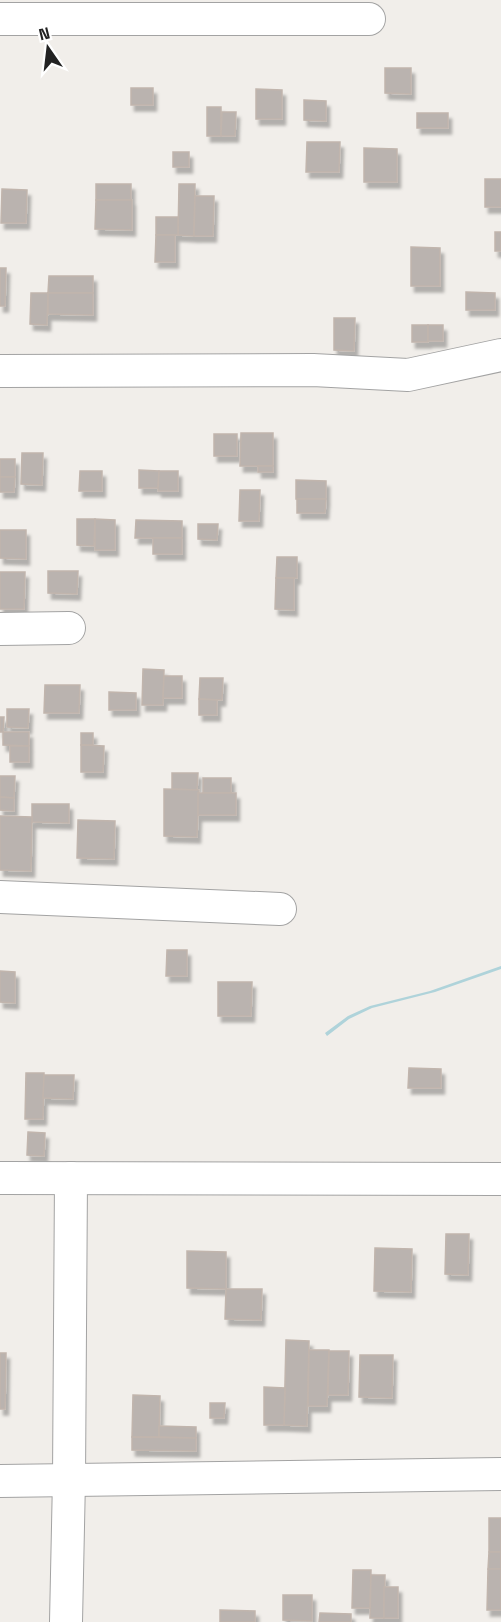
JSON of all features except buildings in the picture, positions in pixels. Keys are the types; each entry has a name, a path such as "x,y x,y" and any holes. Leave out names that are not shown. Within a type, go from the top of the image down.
{"street":[{"path":"0,20 369,19"},
{"path":"0,371 313,370 408,375 501,355"},
{"path":"0,629 69,628"},
{"path":"0,897 280,909"},
{"path":"0,1178 501,1179"},
{"path":"66,1622 71,1178"},
{"path":"0,1480 501,1474"}],"water":[{"path":"501,966 501,969 435,992 372,1008 349,1019 327,1036 325,1033 348,1016 370,1006 430,991"}]}
